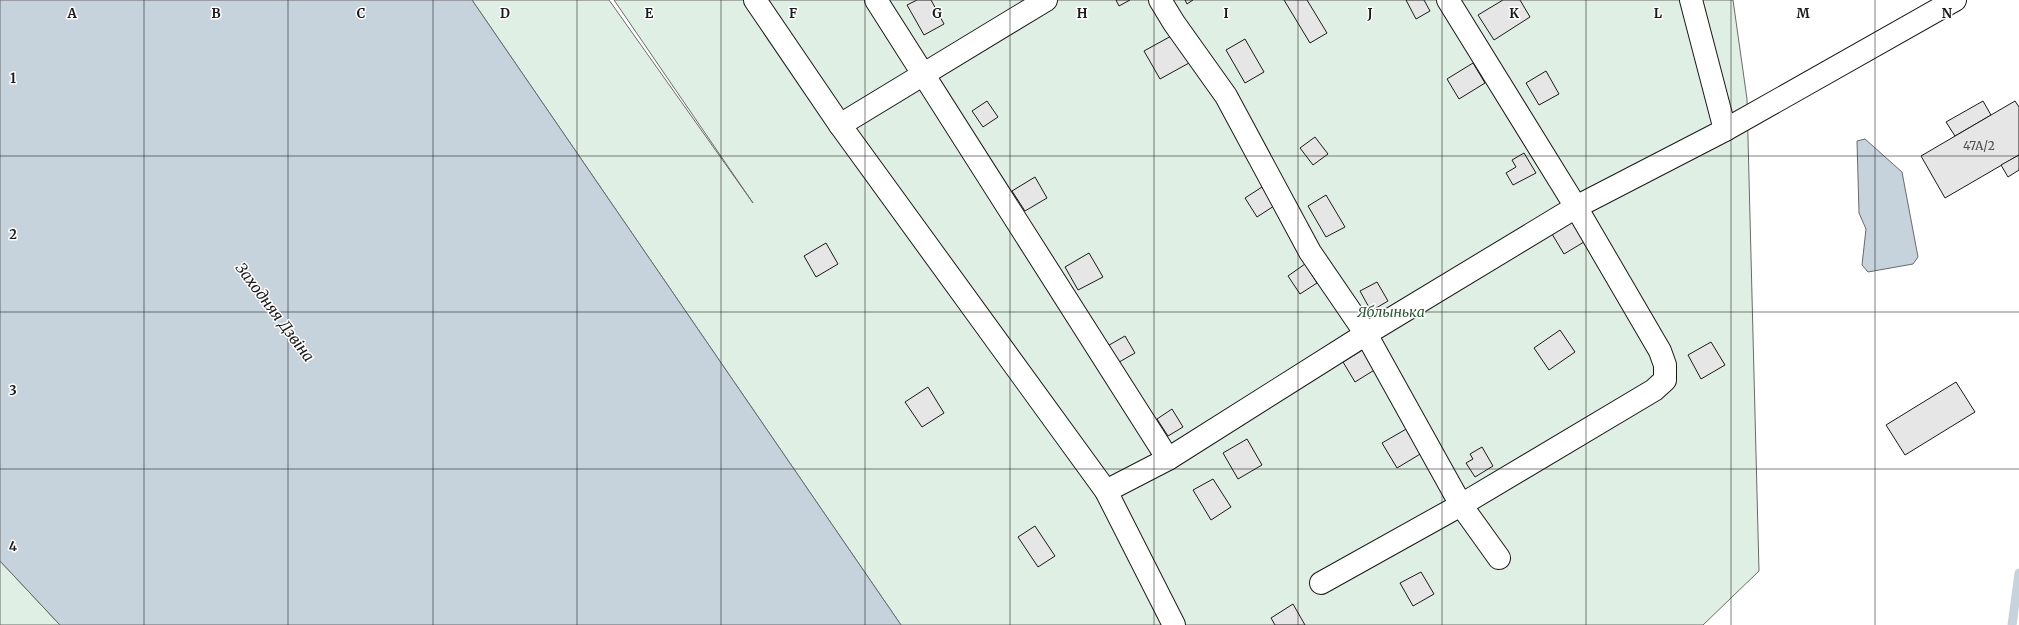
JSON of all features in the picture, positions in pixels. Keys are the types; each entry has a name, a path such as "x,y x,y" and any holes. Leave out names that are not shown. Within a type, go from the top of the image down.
{"street":[{"path":"755,0 840,125 1106,491 1174,625"},
{"path":"876,0 1168,459"},
{"path":"840,125 1046,0"},
{"path":"1160,0 1174,23 1226,96 1310,252 1366,334 1461,505 1499,558"},
{"path":"1321,583 1461,505 1654,390 1665,380 1665,365 1660,351 1576,207 1448,0"},
{"path":"1691,0 1726,130"},
{"path":"1106,491 1168,459 1366,334 1576,207 1726,130 1955,0"}],"green space":[{"name":"Яблынька","path":"472,0 609,0 753,203 614,0 1733,0 1747,99 1759,571 1703,625 901,625"},
{"path":"0,561 60,625 0,625"}],"water":[{"name":"Заходняя Дзвіна","path":"0,0 472,0 901,625 60,625 0,561"},
{"path":"1865,139 1902,172 1918,257 1913,264 1868,272 1862,265 1866,229 1859,213 1857,141"}],"building":[{"path":"917,0 931,0 944,24 924,35 907,5"},
{"path":"1116,0 1130,0 1119,6"},
{"path":"1185,0 1193,0 1187,4"},
{"path":"1284,0 1307,0 1327,33 1310,43"},
{"path":"1406,0 1424,0 1430,11 1416,19"},
{"path":"1503,0 1520,0 1530,17 1494,40 1478,15"},
{"path":"1173,35 1189,63 1160,79 1144,51"},
{"path":"1245,39 1264,72 1245,83 1226,50"},
{"path":"1473,63 1485,83 1459,99 1447,79"},
{"path":"1546,71 1559,94 1539,105 1526,83"},
{"path":"987,101 998,117 983,127 972,111"},
{"path":"1983,101 1991,115 1955,136 1946,122"},
{"path":"2015,101 2019,107 2019,155 1945,198 1921,156"},
{"path":"1315,137 1328,154 1313,165 1300,148"},
{"path":"1524,153 1536,173 1513,185 1506,173 1516,167 1512,160"},
{"path":"2019,155 2019,170 2008,177 2001,165"},
{"path":"1035,177 1047,198 1025,211 1012,191"},
{"path":"1262,187 1274,206 1257,217 1245,198"},
{"path":"1326,195 1345,227 1326,237 1308,206"},
{"path":"1572,222 1584,242 1564,254 1552,234"},
{"path":"826,243 838,264 816,277 804,256"},
{"path":"1089,253 1103,277 1078,290 1065,267"},
{"path":"1305,264 1317,283 1300,294 1288,276"},
{"path":"1377,282 1388,301 1371,311 1360,291"},
{"path":"1560,330 1575,352 1549,370 1534,348"},
{"path":"1125,336 1135,353 1114,365 1104,348"},
{"path":"1711,342 1725,365 1701,379 1688,355"},
{"path":"1364,349 1376,369 1355,382 1343,362"},
{"path":"1956,382 1975,412 1905,455 1886,425"},
{"path":"928,387 944,413 922,427 905,402"},
{"path":"1172,409 1183,427 1168,436 1157,419"},
{"path":"1408,428 1422,453 1397,468 1382,443"},
{"path":"1247,439 1262,465 1238,479 1223,453"},
{"path":"1482,447 1493,466 1475,477 1466,463 1473,459 1470,454"},
{"path":"1213,479 1231,507 1211,520 1193,490"},
{"path":"1035,526 1055,556 1038,567 1018,537"},
{"path":"1421,572 1434,594 1413,606 1400,583"},
{"path":"1293,604 1305,625 1275,625 1271,618"}],"waterway":[{"path":"2012,625 2019,573"}]}
